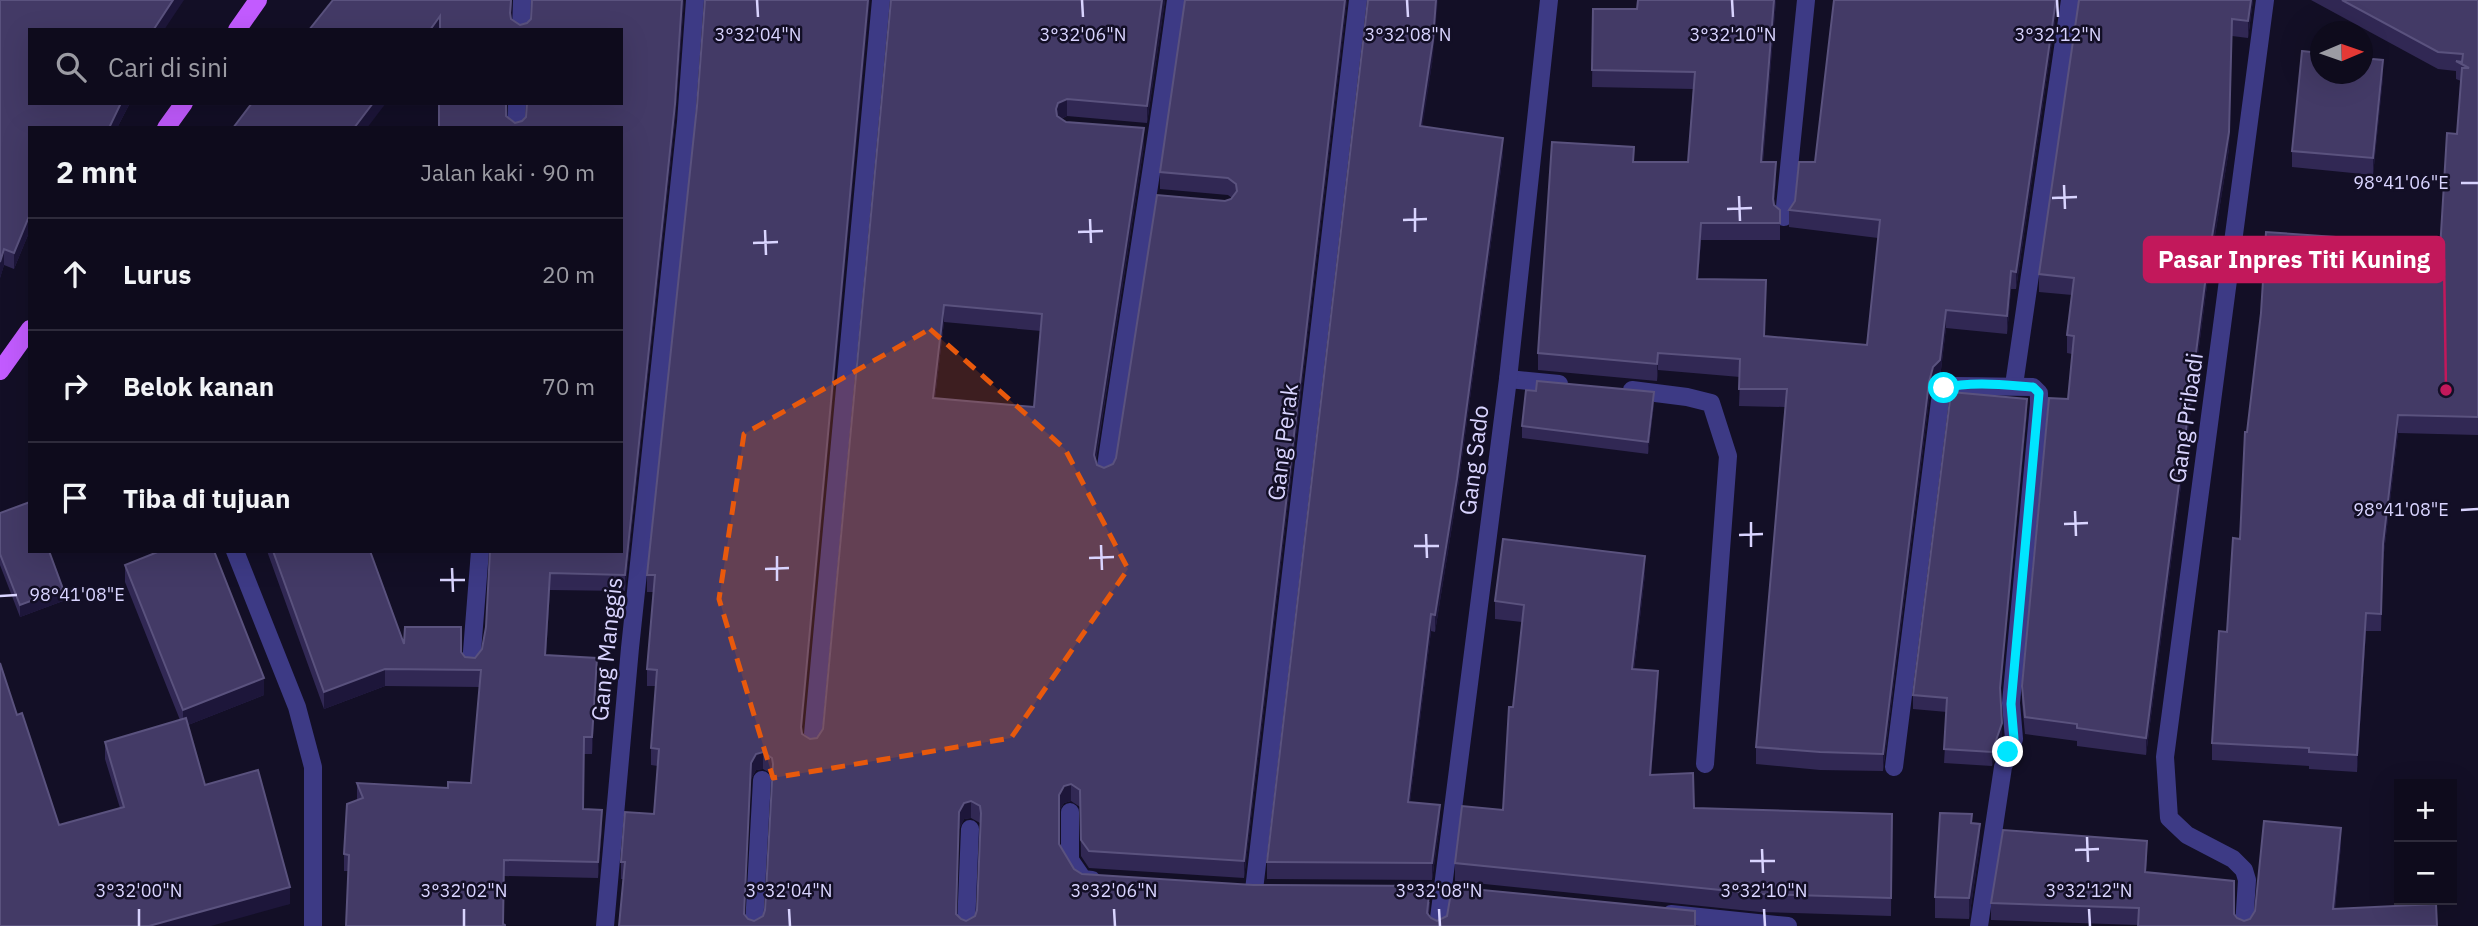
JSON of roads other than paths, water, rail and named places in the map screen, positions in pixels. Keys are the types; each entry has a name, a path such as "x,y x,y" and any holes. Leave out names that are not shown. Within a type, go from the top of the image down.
{"main road":[{"path":"238,28 258,0"},
{"path":"167,126 183,105"},
{"path":"0,371 28,332"}],"street":[{"path":"521,28 522,0"},
{"name":"Gang Manggis","path":"605,926 630,648 684,136 695,0"},
{"path":"812,745 881,0"},
{"path":"1105,473 1153,199 1151,135 1176,0"},
{"name":"Gang Perak","path":"1254,890 1358,0"},
{"name":"Gang Sado","path":"1438,926 1508,379 1549,0"},
{"path":"1784,217 1806,0"},
{"path":"2014,385 2070,0"},
{"name":"Gang Pribadi","path":"2244,926 2247,880 2244,870 2233,859 2187,835 2169,818 2165,757 2265,0"},
{"path":"516,126 517,105"},
{"path":"1508,379 1574,385"},
{"path":"1894,768 1940,401 1944,388 2014,385 2033,387 2039,393 2039,404 2011,704 2014,739 2003,767 1979,926"},
{"path":"1614,388 1654,392 1711,403 1728,456 1705,764"},
{"path":"236,553 297,707 313,767 313,926"},
{"path":"471,664 480,553"},
{"path":"754,926 762,780"},
{"path":"1070,812 1070,860 1083,879 1109,881"},
{"path":"966,926 970,829"},
{"path":"1649,912 1788,926"}],"place":[{"name":"Pasar Inpres Titi Kuning","path":"2446,390"}]}
